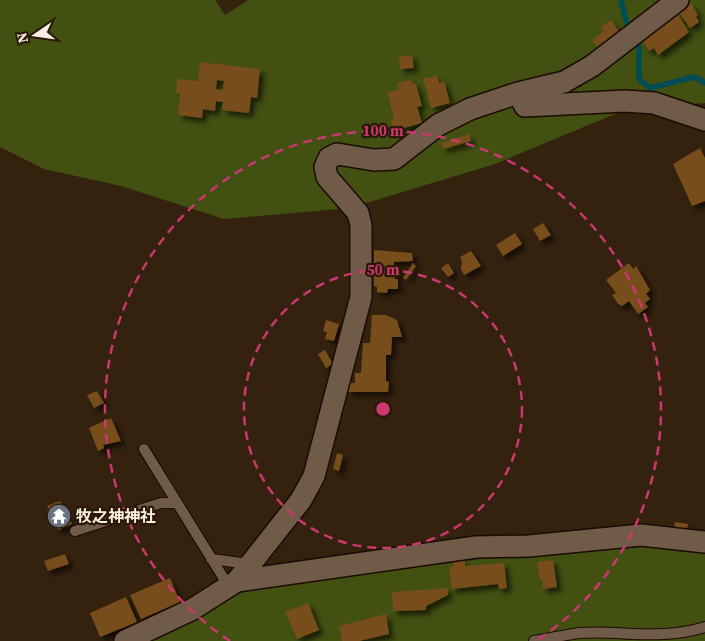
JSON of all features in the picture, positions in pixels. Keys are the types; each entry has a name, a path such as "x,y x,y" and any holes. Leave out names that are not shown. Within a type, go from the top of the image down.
{"street":[{"path":"135,639 192,609 238,577 301,500 314,476 361,298 360,219 350,202 327,177 325,167 329,158 337,154 374,160 394,159 438,126 470,109 518,93 564,82 592,66 678,0"},
{"path":"518,93 525,106 625,101 670,107 705,120"},
{"path":"238,577 476,547 530,546 642,535 705,542"}],"lane":[{"path":"144,449 211,559 238,577"},
{"path":"76,531 162,503 177,503"},
{"path":"211,559 238,577"},
{"path":"534,641 574,634 612,638 654,637 675,635 705,627"}],"green space":[{"path":"0,0 215,0 225,15 248,0 705,0 705,103 627,109 495,164 350,208 224,219 121,186 44,169 0,147"},
{"path":"628,540 705,547 705,641 138,641 249,589"}],"building":[{"path":"691,3 698,15 696,16 699,22 690,28 678,11"},
{"path":"677,13 689,32 658,55 654,48 649,51 642,40 658,30 656,27"},
{"path":"611,20 620,33 598,49 592,40 604,31 601,27"},
{"path":"412,55 414,68 400,69 399,57"},
{"path":"200,62 260,69 257,98 251,97 249,113 222,110 223,102 216,101 215,111 203,109 202,118 178,115 180,93 176,93 177,79 198,81","holes":["217,80 224,81 223,90 216,89"]},
{"path":"437,76 439,83 444,81 450,103 431,108 423,79"},
{"path":"411,80 413,84 416,84 422,106 417,107 422,123 393,131 391,120 394,119 387,92 399,90 397,83"},
{"path":"469,134 471,141 443,149 441,143"},
{"path":"700,148 705,158 705,201 692,206 673,164"},
{"path":"543,223 551,235 540,241 533,229"},
{"path":"515,233 522,244 503,256 496,245"},
{"path":"374,250 412,253 413,261 394,262 394,268 398,268 398,276 395,276 395,279 398,279 398,289 388,289 387,293 377,292 377,287 374,286"},
{"path":"471,251 481,266 464,275 461,269 462,262 460,257"},
{"path":"413,263 416,266 406,280 403,278"},
{"path":"448,263 454,273 448,277 441,268"},
{"path":"629,263 633,269 636,266 650,290 646,294 650,299 645,303 648,307 638,314 629,301 622,306 618,304 612,295 616,293 606,280"},
{"path":"372,315 386,315 397,320 402,337 392,337 391,355 386,355 386,381 389,382 388,392 348,392 348,383 355,383 355,373 361,373 363,343 370,343"},
{"path":"326,320 339,324 334,341 325,339 327,332 323,331"},
{"path":"325,350 333,364 326,368 318,354"},
{"path":"97,391 104,403 94,408 87,395"},
{"path":"111,418 121,441 103,445 104,448 98,451 89,428"},
{"path":"337,453 343,455 339,471 333,469"},
{"path":"60,501 72,524 58,530 47,506"},
{"path":"675,522 688,524 686,535 673,534"},
{"path":"65,554 69,564 48,571 44,561"},
{"path":"465,560 465,566 504,563 507,588 499,589 498,584 452,589 449,567 453,567 453,561"},
{"path":"553,560 557,587 543,589 537,562"},
{"path":"170,578 180,602 141,619 130,595"},
{"path":"448,588 448,595 426,606 426,610 393,611 392,592"},
{"path":"126,597 137,622 100,637 90,613"},
{"path":"308,603 319,630 297,639 285,612"},
{"path":"386,614 389,634 359,641 342,641 339,626"}],"waterway":[{"path":"621,0 628,28"},
{"path":"637,41 639,49 639,79 650,88 694,77 705,83"}],"place":[{"name":"牧之神神社","path":"59,516"}]}
